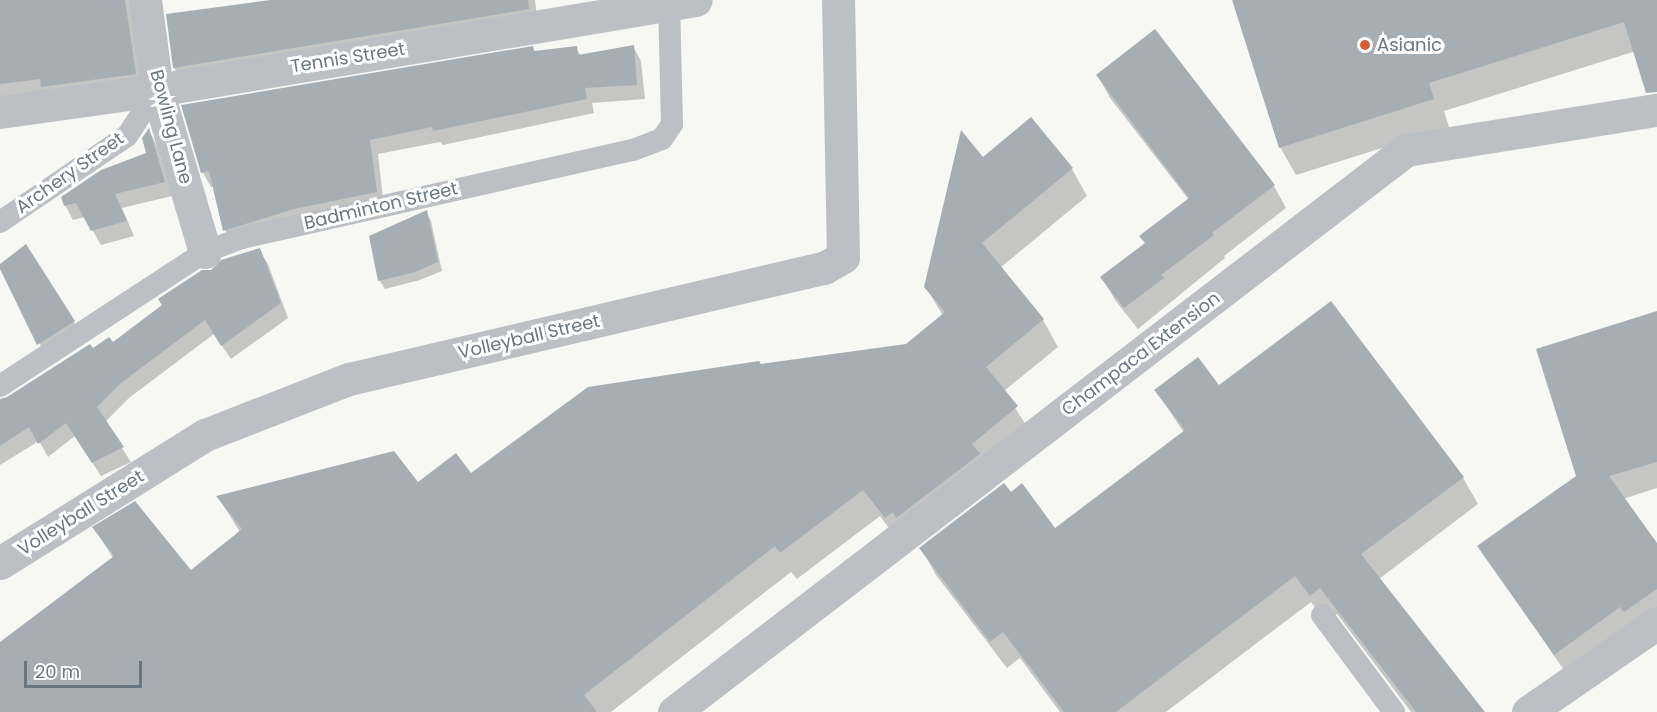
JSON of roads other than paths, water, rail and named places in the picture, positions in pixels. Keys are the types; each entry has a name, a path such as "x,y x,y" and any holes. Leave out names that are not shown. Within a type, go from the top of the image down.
{"street":[{"name":"Bowling Lane","path":"145,0 157,90 205,252"},
{"name":"Volleyball Street","path":"0,563 205,435 349,379 824,268 843,256 838,0"},
{"name":"Tennis Street","path":"0,112 157,90 683,2"},
{"name":"Champaca Extension","path":"674,712 1406,150 1657,110"},
{"path":"1528,712 1657,623"}],"lane":[{"name":"Badminton Street","path":"0,386 205,252 242,238 633,150 662,139 672,124 683,2"},
{"name":"Archery Street","path":"0,222 127,136 157,90"},
{"path":"1322,615 1394,712"}],"place":[{"name":"Asianic","path":"1365,45"}]}
